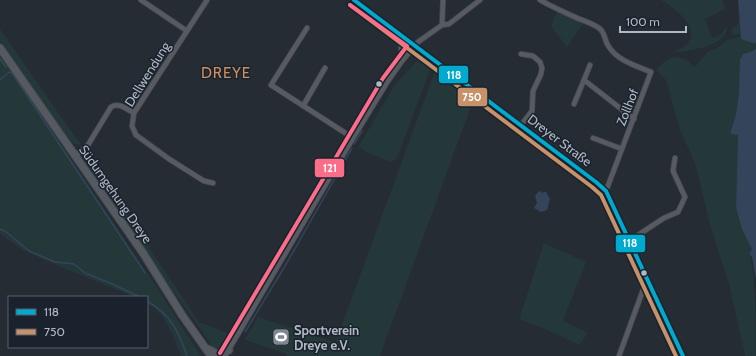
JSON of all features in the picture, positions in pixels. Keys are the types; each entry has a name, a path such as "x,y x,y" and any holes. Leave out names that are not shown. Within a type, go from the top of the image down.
{"main road":[{"name":"Südumgehung Dreye","path":"0,48 143,253 182,315 211,356"},
{"path":"204,346 219,355 227,353"},
{"path":"204,346 207,356"}],"street":[{"path":"141,0 187,31"},
{"name":"Dellwendung","path":"206,0 134,113 132,126 136,134 172,161 204,181 213,183"},
{"name":"Dreyer Straße","path":"354,0 521,124 606,191 683,356"},
{"path":"442,25 443,0"},
{"path":"227,353 353,138 402,61 415,45 442,25 449,24 480,0"},
{"name":"Zollhof","path":"540,0 601,29 607,44 614,53 626,62 651,72 606,191"},
{"path":"307,28 271,85 353,138"},
{"path":"399,34 402,61"},
{"path":"521,54 533,56 540,62 542,68 533,91 532,111 521,124"},
{"path":"574,104 590,65"},
{"path":"303,106 326,68"},
{"path":"584,80 634,119"},
{"path":"75,156 88,145 111,107 115,104 134,113"},
{"path":"593,138 622,149"},
{"path":"629,241 664,218 678,212 685,197 673,171 675,158"},
{"path":"619,356 647,279"}],"shaded area":[{"path":"661,0 722,0 725,9 705,19 712,38 719,36 727,28 725,35 720,40 705,47 672,53 688,43 691,37 691,30 684,18 678,12"},
{"path":"557,12 583,23 567,47 551,26"},
{"path":"739,23 740,34 732,34 732,28"},
{"path":"0,29 81,144 71,142 67,137 0,42"},
{"path":"741,37 741,39 755,44 756,42 756,49 743,54 740,60 738,104 731,127 738,135 736,208 742,229 752,249 749,254 754,287 756,356 745,356 729,284 710,225 696,166 680,130 666,80 656,70 670,59 679,57 693,66 696,66 707,52 717,48 729,39"},
{"path":"0,56 12,71 201,356 181,356 168,326 159,313 148,304 148,296 133,296 61,267 23,250 0,234"},
{"path":"422,58 432,65 397,158 392,162 370,154 359,147 360,144 395,84 415,63"},
{"path":"435,71 474,98 380,356 287,356 287,354 243,339 247,336 258,317 331,341 335,344"},
{"path":"87,154 199,322 236,336 230,345 225,349 222,351 216,351 95,182 87,160"},
{"path":"544,243 586,262 563,321 588,333 579,345 519,319"}],"water":[{"path":"738,0 756,0 755,44 741,39"},
{"path":"755,49 756,279 752,257 749,254 752,249 742,229 736,208 738,135 731,134 738,100 740,60 743,54"},
{"path":"539,191 543,193 546,192 550,199 547,210 541,212 534,208 537,203 535,196"}],"waterway":[{"path":"0,59 6,67"},
{"path":"0,80 9,72 12,73 145,273"},
{"path":"354,144 362,131"},
{"path":"245,332 288,261 352,148"},
{"path":"0,229 5,231 29,251 55,262 74,264 85,273 138,296"},
{"path":"148,302 162,312 173,324 187,356"}],"transit line":[{"name":"118","path":"354,0 606,191 683,356"},
{"name":"750","path":"350,5 601,195 676,356"},
{"name":"121","path":"220,353 383,78 407,46 350,5"}],"place":[{"name":"Sportverein Dreye e.V.","path":"281,337"}],"district":[{"name":"DREYE","path":"226,73"}]}
